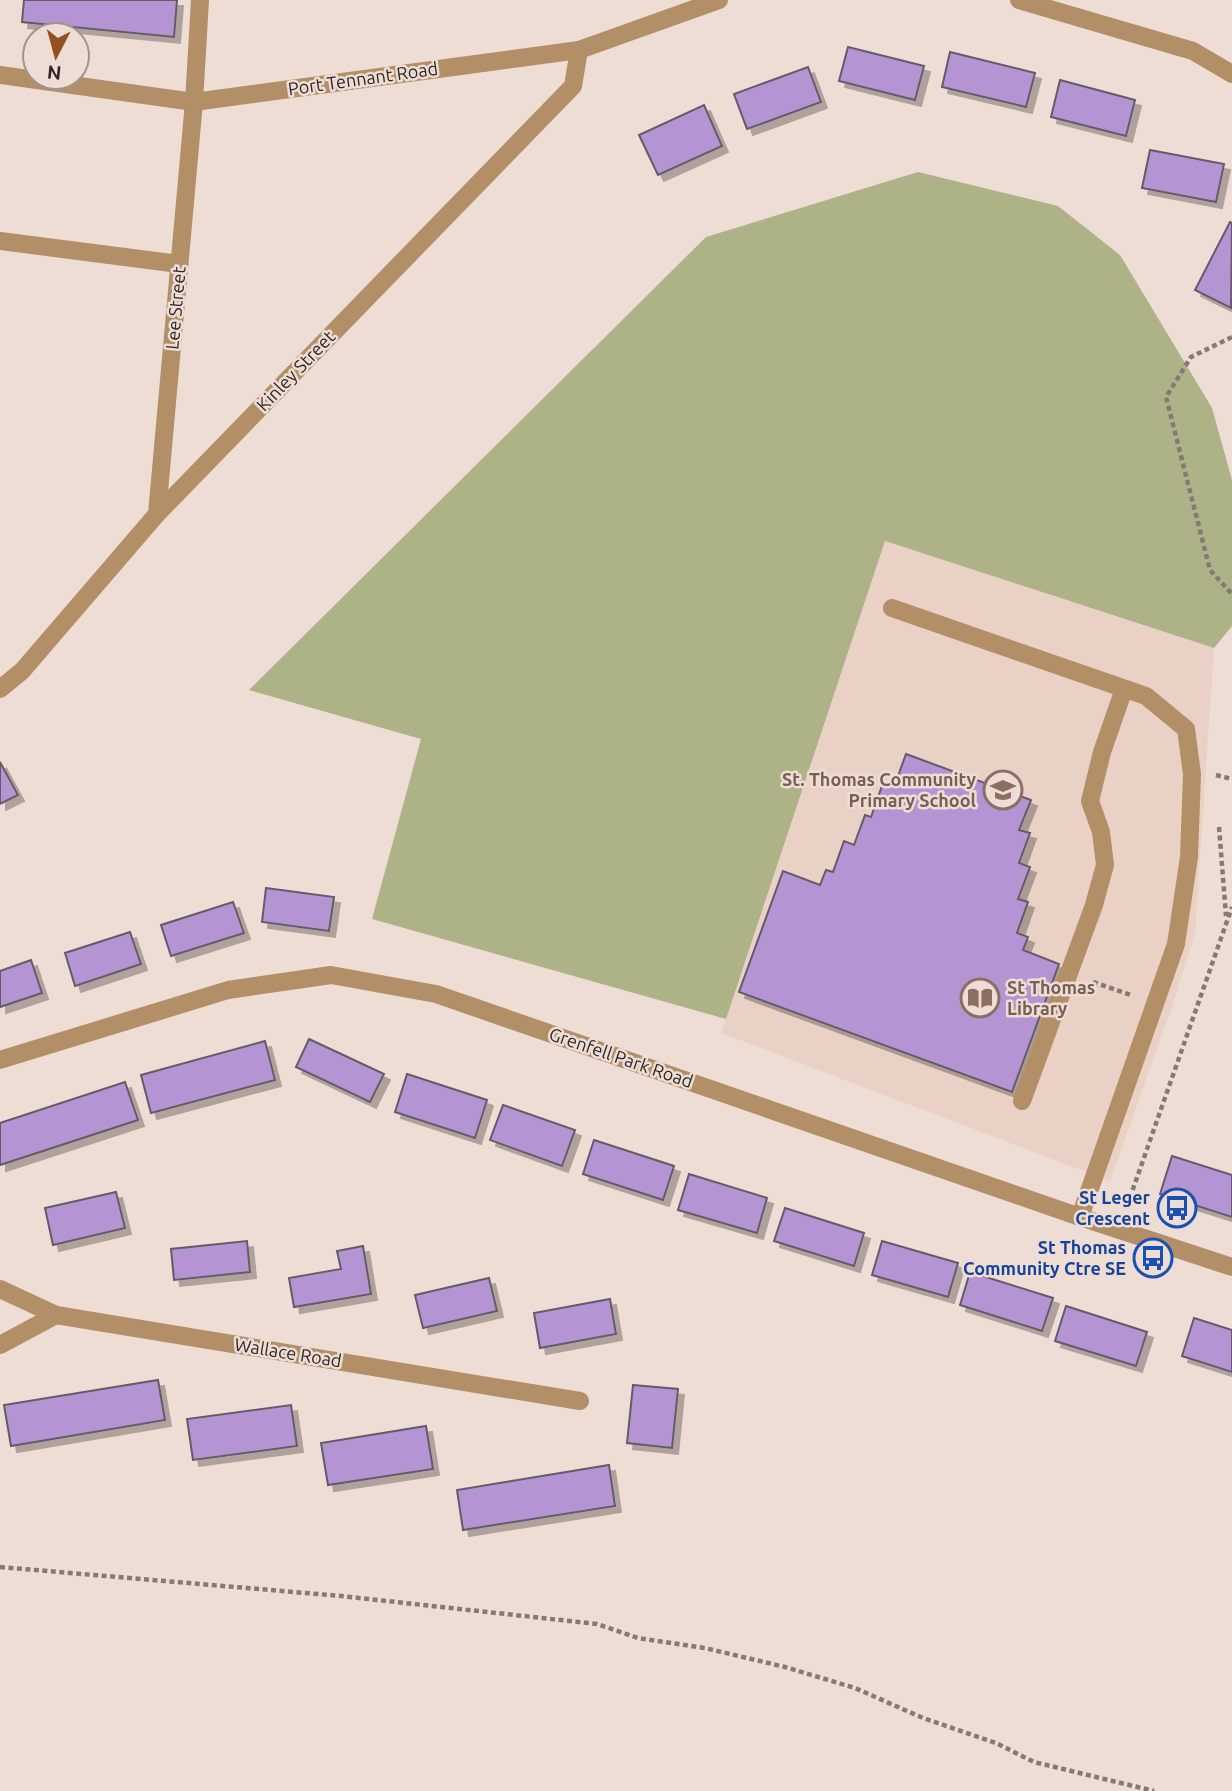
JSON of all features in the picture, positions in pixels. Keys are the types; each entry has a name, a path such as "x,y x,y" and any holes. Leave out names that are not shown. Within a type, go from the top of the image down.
{"street":[{"name":"Lee Street","path":"158,514 194,102 200,0"},
{"name":"Port Tennant Road","path":"0,75 194,102 579,50 719,0"},
{"path":"1019,0 1193,51 1232,74"},
{"name":"Kinley Street","path":"0,689 22,671 158,514 573,86 579,50"},
{"path":"0,241 179,264"},
{"path":"892,608 1146,696 1186,729 1192,774 1189,857 1176,944 1080,1217"},
{"path":"1021,1101 1094,905 1105,865 1101,832 1090,801 1102,752 1124,689"},
{"name":"Grenfell Park Road","path":"0,1060 228,990 331,975 436,994 1232,1267"},
{"name":"Wallace Road","path":"0,1289 56,1315 580,1401"},
{"path":"0,1345 56,1315"}],"path":[{"path":"1232,337 1191,357 1166,397 1210,570 1232,594"},
{"path":"1215,775 1232,779"},
{"path":"1118,1230 1232,906"},
{"path":"1082,978 1155,1003"},
{"path":"0,1567 341,1597 597,1625 638,1638 705,1648 771,1664 855,1688 923,1718 996,1743 1034,1762 1154,1791"}],"shaded area":[{"name":"St. Thomas Community Primary School","path":"885,541 1214,648 1195,933 1172,1007 1110,1181 721,1033"}],"green space":[{"path":"918,172 1058,206 1120,255 1212,408 1232,480 1232,626 1214,648 885,541 726,1019 372,919 421,739 249,690 706,237"}],"building":[{"path":"24,0 177,0 174,37 91,29 91,21 22,21"},
{"path":"848,47 924,66 915,100 839,81"},
{"path":"950,52 1035,73 1026,107 942,87"},
{"path":"808,67 821,102 747,129 734,94"},
{"path":"1060,80 1135,100 1126,136 1051,117"},
{"path":"704,105 722,146 658,175 639,135"},
{"path":"1150,150 1224,164 1216,202 1142,188"},
{"path":"1230,222 1232,223 1231,308 1195,290"},
{"path":"906,754 1031,800 1019,830 1030,833 1019,863 1030,867 1018,899 1028,902 1017,933 1028,937 1023,950 1059,964 1012,1092 739,992 783,871 820,885 826,870 833,872 844,841 854,845 865,815 871,817 883,783 894,787"},
{"path":"0,762 18,795 0,804"},
{"path":"266,888 334,897 329,931 262,922"},
{"path":"233,902 244,933 171,956 161,925"},
{"path":"130,932 141,964 75,986 65,953"},
{"path":"31,960 42,993 0,1007 0,971"},
{"path":"309,1039 384,1074 370,1102 296,1067"},
{"path":"265,1041 275,1080 151,1113 141,1075"},
{"path":"407,1074 487,1100 475,1138 395,1112"},
{"path":"125,1082 138,1120 0,1165 0,1123"},
{"path":"503,1105 575,1130 562,1166 490,1140"},
{"path":"594,1140 674,1166 663,1200 583,1174"},
{"path":"1172,1156 1232,1175 1232,1217 1160,1194"},
{"path":"689,1174 767,1198 757,1233 678,1210"},
{"path":"116,1192 125,1228 53,1245 45,1208"},
{"path":"785,1208 864,1233 854,1266 774,1241"},
{"path":"247,1241 250,1272 174,1280 171,1249"},
{"path":"882,1241 958,1263 948,1297 872,1275"},
{"path":"363,1246 371,1294 294,1307 289,1278 341,1269 337,1251"},
{"path":"970,1272 1053,1298 1042,1331 960,1305"},
{"path":"489,1278 497,1311 423,1328 415,1295"},
{"path":"610,1299 616,1334 540,1348 534,1313"},
{"path":"1066,1306 1147,1332 1136,1366 1055,1341"},
{"path":"1194,1318 1232,1330 1232,1372 1182,1356"},
{"path":"158,1380 165,1420 11,1446 4,1405"},
{"path":"633,1385 678,1389 672,1448 627,1443"},
{"path":"291,1405 297,1446 193,1460 187,1419"},
{"path":"426,1426 433,1469 328,1485 321,1443"},
{"path":"609,1465 615,1506 463,1530 457,1490"}],"place":[{"name":"St. Thomas Community Primary School","path":"1003,790"},
{"name":"St Thomas Library","path":"980,998"},
{"name":"St Leger Crescent","path":"1177,1208"},
{"name":"St Thomas Community Ctre SE","path":"1153,1258"}]}
